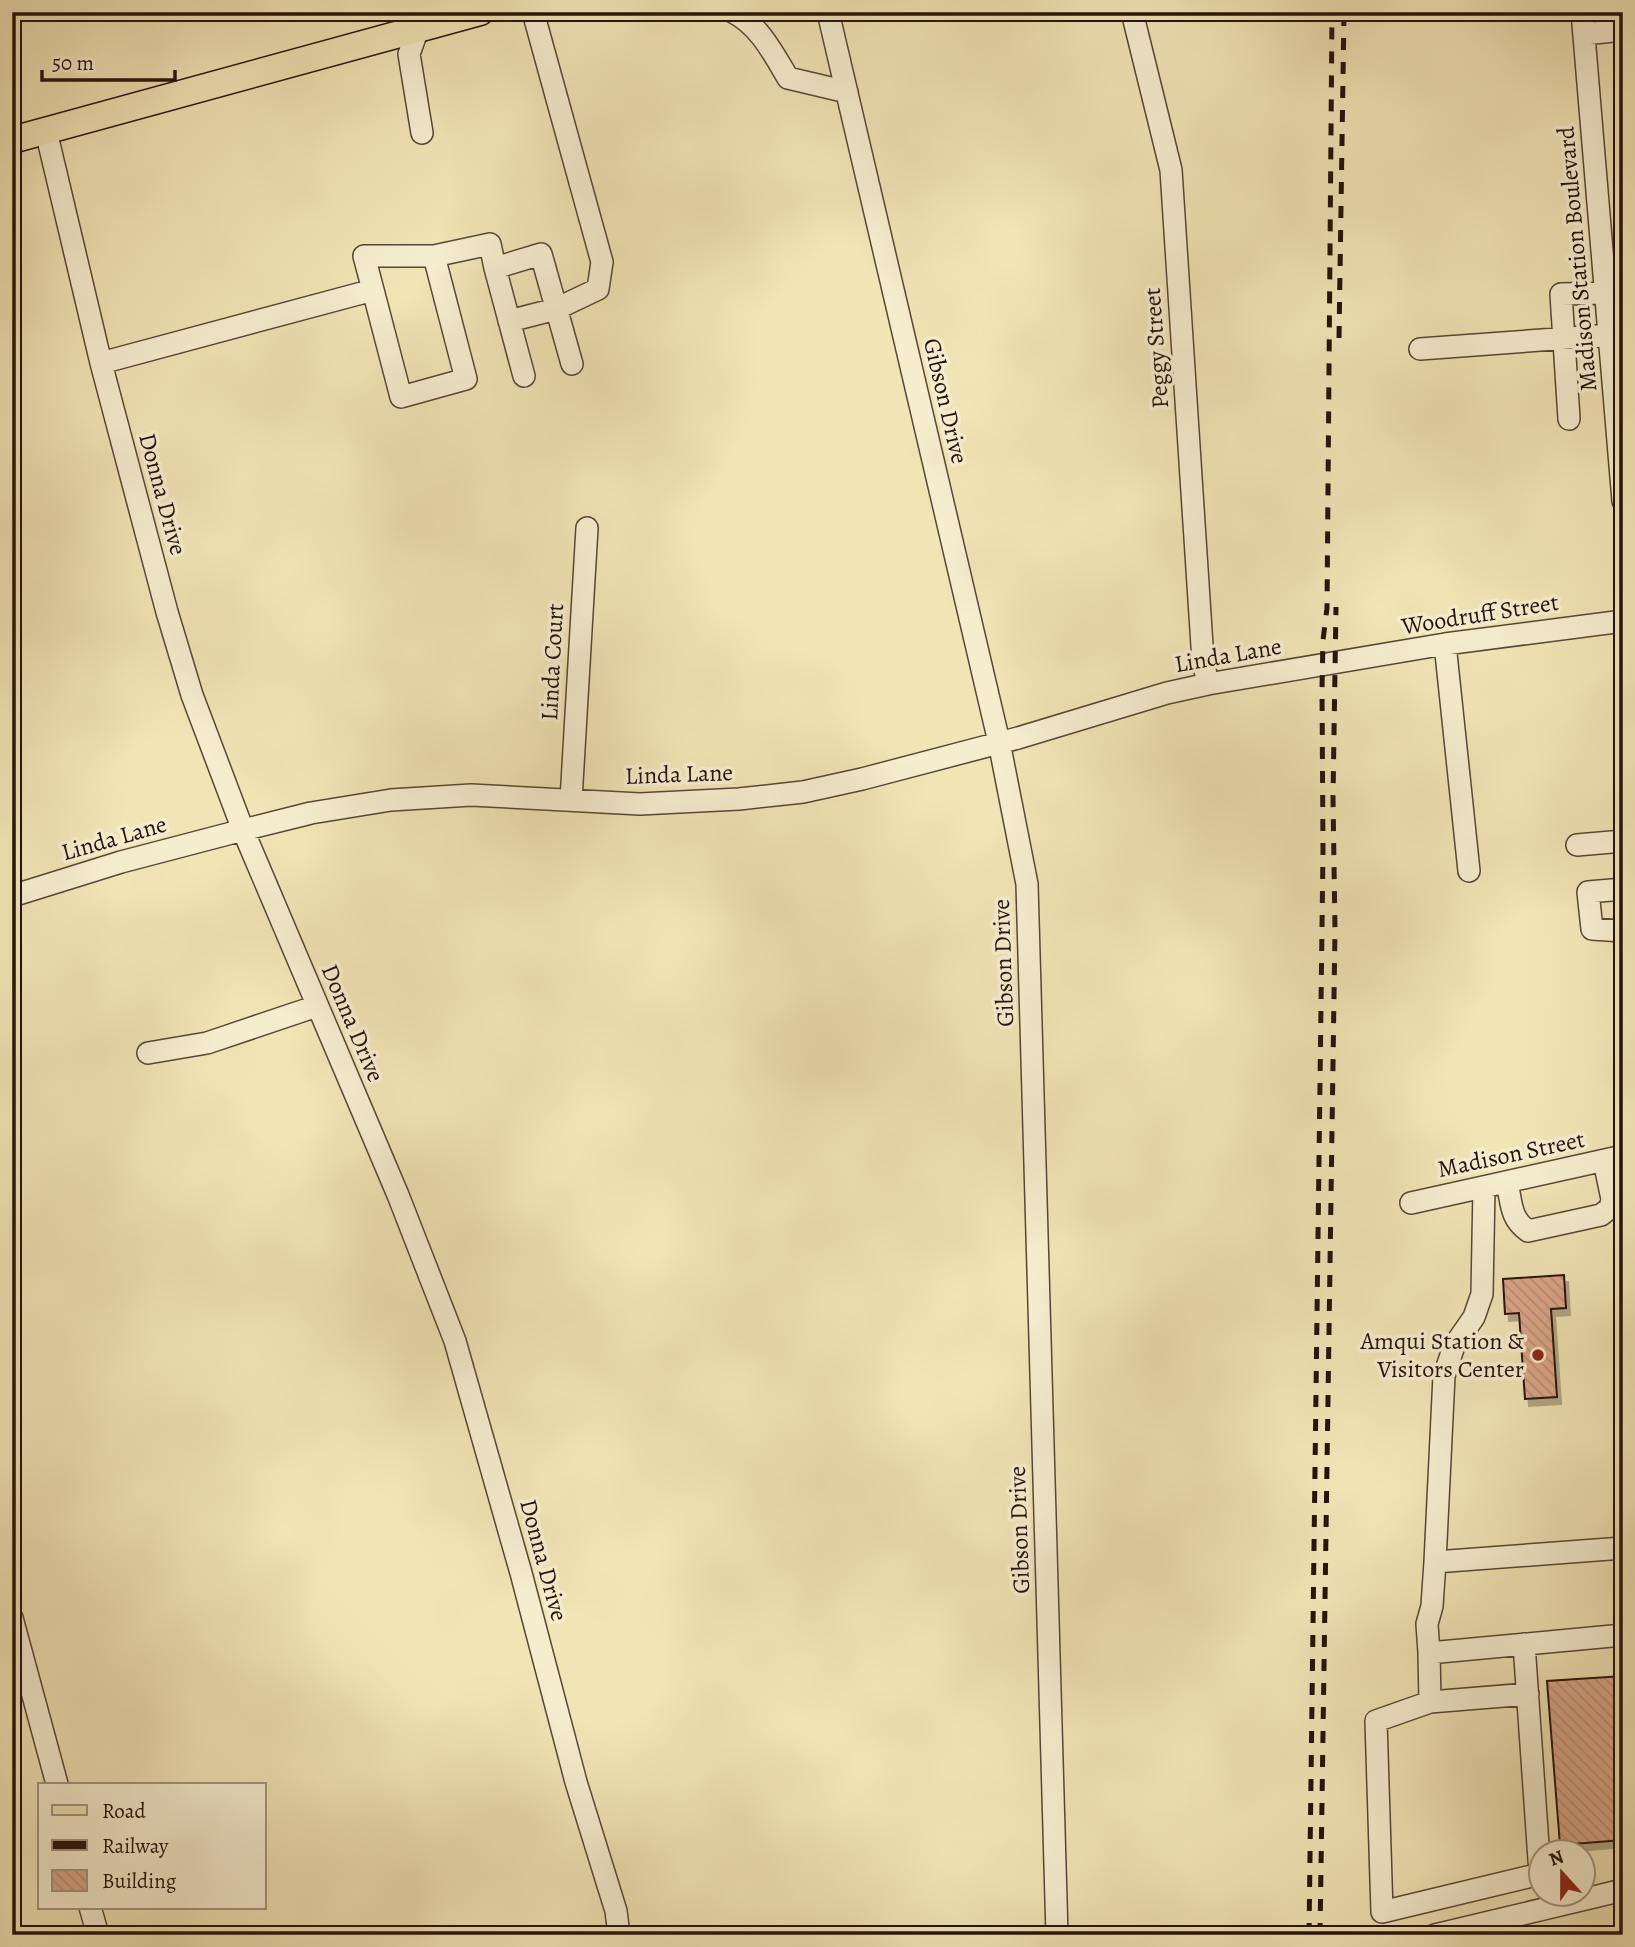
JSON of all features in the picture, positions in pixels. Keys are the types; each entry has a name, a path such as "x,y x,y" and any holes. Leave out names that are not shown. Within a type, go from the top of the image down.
{"main road":[{"path":"12,140 416,20 480,12"}],"street":[{"path":"509,321 556,309 598,289 602,262 533,12"},
{"path":"733,12 747,20 768,46 788,78 847,92"},
{"name":"Gibson Drive","path":"828,12 999,742 1027,884 1056,1935"},
{"name":"Peggy Street","path":"1132,12 1171,170 1203,661 1208,684"},
{"name":"Madison Station Boulevard","path":"1582,12 1613,246 1606,293 1623,501"},
{"path":"416,20 409,54 422,133"},
{"path":"1584,34 1623,30"},
{"name":"Donna Drive","path":"46,131 101,363 185,671 214,758 243,830 398,1195 455,1341 521,1573 576,1782 616,1911 619,1935"},
{"path":"434,256 466,379 401,397 364,256 434,256 489,244 524,376"},
{"path":"495,268 541,254 572,364"},
{"path":"101,363 373,290"},
{"path":"1569,419 1561,295 1606,293"},
{"path":"1420,349 1610,335"},
{"name":"Linda Court","path":"571,800 587,528"},
{"name":"Woodruff Street","path":"1345,662 1445,645 1623,621"},
{"path":"1445,645 1469,871"},
{"name":"Linda Lane","path":"12,896 121,862 243,830 311,813 391,800 471,795 640,804 803,792 999,742 1167,693 1345,662"},
{"path":"1577,845 1623,841"},
{"path":"1623,889 1588,892 1592,929 1623,931"},
{"path":"148,1053 207,1043 317,1006"},
{"path":"1507,1183 1514,1217 1528,1231 1601,1215 1610,1208 1612,1199 1613,1158"},
{"name":"Madison Street","path":"1411,1203 1613,1158"},
{"path":"1430,1702 1427,1624 1432,1606 1444,1376 1454,1346 1474,1317 1482,1294 1485,1188"},
{"path":"1435,1562 1623,1548"},
{"path":"12,1618 57,1783"},
{"path":"1429,1653 1623,1635"},
{"path":"1524,1644 1528,1694 1539,1874 1382,1912 1376,1721 1430,1702 1528,1694"},
{"path":"1435,1935 1623,1890"},
{"path":"91,1909 98,1935"}],"building":[{"name":"Amqui Station & Visitors Center","path":"1564,1275 1566,1308 1551,1309 1557,1397 1525,1399 1519,1313 1505,1314 1503,1279"},
{"path":"1623,1676 1623,1840 1596,1842 1596,1839 1560,1839 1547,1681"}],"railway":[{"path":"1309,1935 1323,850 1322,688 1327,608 1332,12"},
{"path":"1339,338 1344,12"},
{"path":"1320,1935 1335,930 1333,798 1336,607"}],"place":[{"name":"Amqui Station & Visitors Center","path":"1538,1355"}]}
